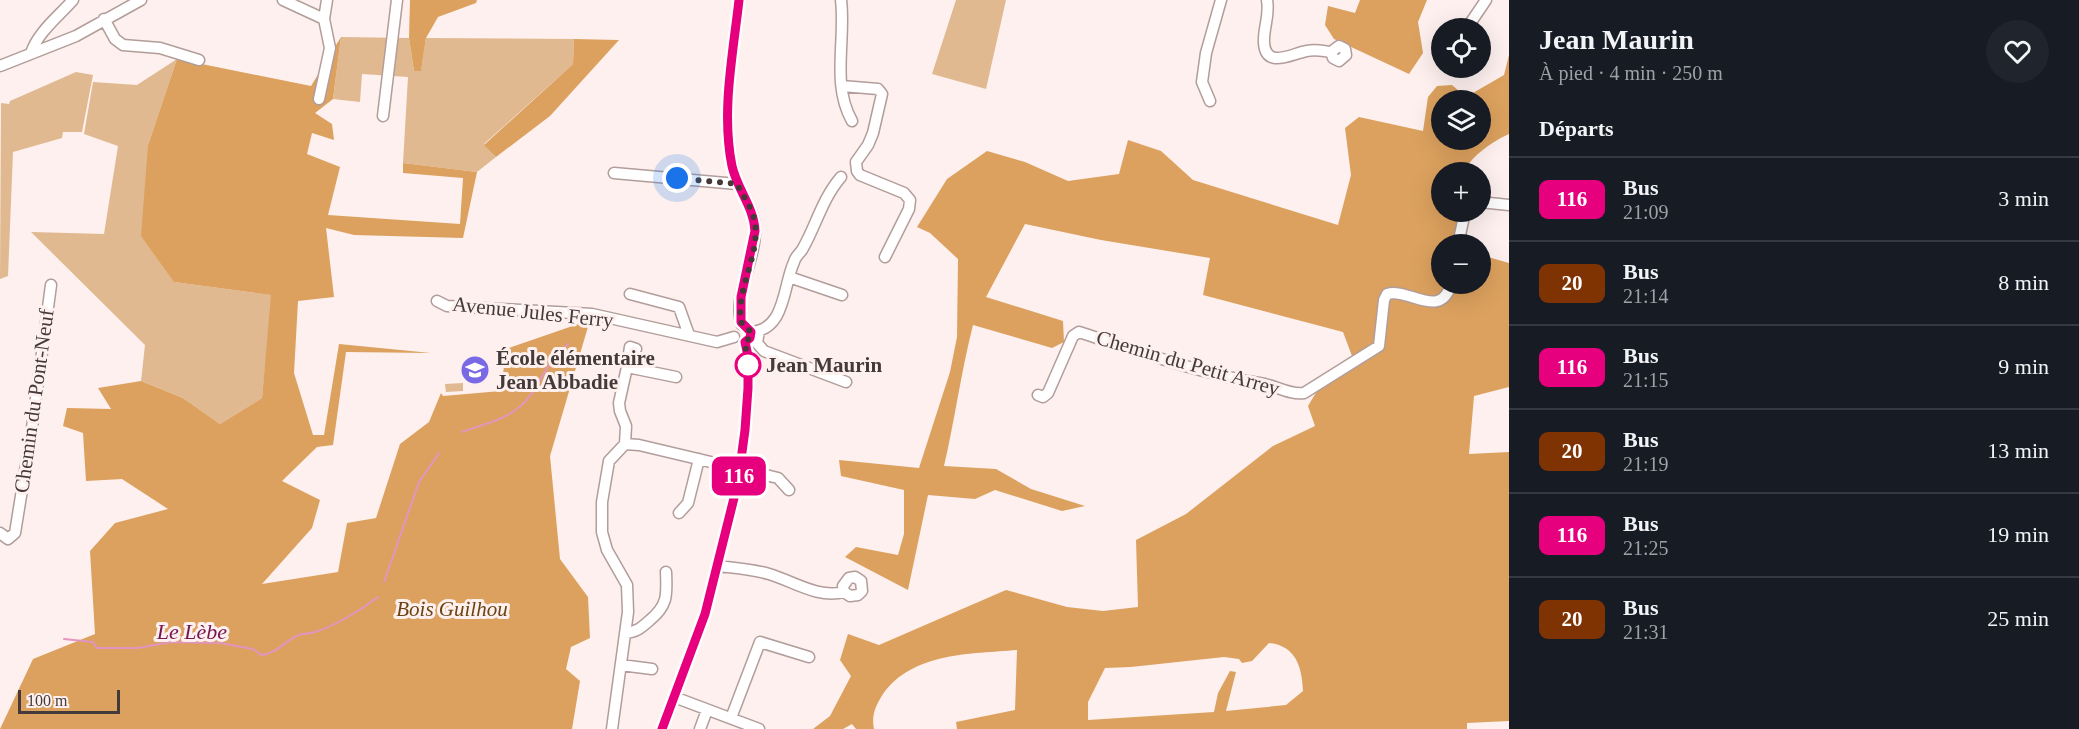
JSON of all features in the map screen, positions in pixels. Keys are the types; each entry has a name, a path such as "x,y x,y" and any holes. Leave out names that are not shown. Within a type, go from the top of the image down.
{"street":[{"path":"31,53 40,35 73,0"},
{"path":"0,66 66,40 141,0"},
{"path":"283,0 324,19"},
{"path":"319,99 330,48 324,19 327,0"},
{"path":"383,116 397,0"},
{"path":"739,0 728,104 731,164 737,184 752,213 755,231 740,308 757,343 764,351 846,382"},
{"path":"841,0 842,86 845,108 852,121"},
{"path":"1210,101 1202,82 1206,53 1221,0"},
{"path":"1268,0 1268,23 1264,46 1268,54 1275,58 1285,58 1304,51 1331,52"},
{"path":"1474,18 1486,0"},
{"path":"104,19 115,39 123,45 160,48 199,60"},
{"path":"842,86 878,89 882,94 873,133 856,162 856,166 860,175 904,193 910,200 909,209 885,257"},
{"path":"614,173 737,184"},
{"path":"751,329 750,338 745,342 739,342 734,337 735,329 751,329 772,322 779,312 794,260 801,251 818,212 841,177"},
{"path":"1491,203 1509,205"},
{"path":"789,277 842,295"},
{"name":"Chemin du Pont-Neuf","path":"0,533 8,539 15,534 51,285"},
{"name":"Chemin du Petit Arrey","path":"1038,395 1043,397 1048,393 1073,336 1079,332 1219,376 1278,387 1299,394 1304,393 1379,346 1383,300 1387,294 1396,293 1433,302 1449,294"},
{"path":"630,294 679,307 689,335"},
{"name":"Avenue Jules Ferry","path":"437,301 447,306 592,314 717,342 734,337"},
{"path":"662,729 705,614 740,470 748,388 748,356 745,342"},
{"path":"612,729 628,612 627,585 607,550 602,532 602,502 609,461 626,444 626,426 619,404 630,347 636,349"},
{"path":"627,367 676,377"},
{"path":"626,444 639,445 778,478 789,490"},
{"path":"679,513 688,503 699,459"},
{"path":"718,566 746,568 768,573 826,595 844,592"},
{"path":"625,633 637,632 662,610 667,590 666,572"},
{"path":"731,718 760,642 808,657"},
{"path":"621,665 652,669"},
{"path":"674,698 759,729"},
{"path":"700,729 708,710"}],"shaded area":[{"path":"956,0 1006,0 986,89 932,74"},
{"path":"341,37 409,38 414,71 421,70 426,38 574,39 573,64 484,144 496,157 477,172 403,163 408,77 362,74 360,102 333,99"},
{"path":"177,59 148,145 174,282 272,295 262,398 220,424 183,398 141,381 145,345 31,232 104,234 118,146 84,134 93,82 137,85"},
{"path":"76,72 93,75 82,132 63,132 62,138 13,152 8,276 0,279 1,103 9,104 10,101"},
{"path":"463,383 463,391 446,392 445,384"}],"green space":[{"path":"410,0 477,0 476,3 438,17 426,38 421,71 414,71 409,38"},
{"path":"1360,0 1427,0 1418,22 1423,53 1409,74 1334,39 1325,25 1328,6 1355,13"},
{"name":"Bois Guilhou","path":"341,37 333,99 315,113 332,124 334,140 312,133 307,154 340,167 328,215 460,224 463,178 403,173 403,163 477,172 463,238 354,235 326,228 334,297 298,301 294,373 313,435 324,435 339,344 431,353 346,352 333,445 317,447 282,481 320,500 312,528 262,584 338,572 347,523 376,518 400,444 429,422 441,393 443,396 501,391 506,349 590,320 550,456 560,559 588,597 590,638 571,647 566,669 580,681 572,729 0,729 33,659 95,634 90,551 115,523 168,509 122,479 86,481 83,433 63,426 67,408 111,409 98,388 141,381 183,398 220,424 262,398 271,295 174,282 141,236 148,145 177,59 311,86"},
{"path":"574,39 619,40 550,116 496,157 484,145 573,64"},
{"path":"1509,55 1509,134 1491,144 1491,90 1478,90 1504,75"},
{"path":"1452,85 1458,90 1434,90 1437,86"},
{"path":"1431,93 1431,150 1483,150 1470,162 1431,162 1431,222 1461,222 1461,234 1431,234 1431,294 1491,294 1491,258 1509,263 1509,387 1474,396 1469,454 1509,452 1509,721 1467,723 1467,729 957,729 956,722 1015,710 1017,650 944,658 910,670 895,680 880,698 874,715 874,729 856,729 852,724 843,729 813,729 830,716 851,676 840,660 848,634 879,645 1006,590 1067,607 1103,611 1138,607 1136,540 1186,514 1273,446 1315,426 1308,406 1320,386 1355,364 1343,332 1203,295 1210,258 1101,240 1025,224 986,297 1063,321 1064,342 1052,348 973,325 944,466 996,469 1031,489 1085,506 1062,511 995,490 975,499 928,495 908,590 845,557 856,547 898,555 904,534 904,490 841,476 839,460 919,468 950,372 957,337 958,259 930,233 917,227 947,179 987,151 1025,162 1068,181 1119,174 1128,140 1161,151 1193,180 1338,225 1351,175 1345,128 1359,117 1423,131 1428,97","holes":["1269,643 1286,648 1296,659 1301,674 1303,691 1286,705 1226,711 1236,672 1230,671 1218,693 1214,712 1088,720 1088,702 1105,668 1224,657 1239,659 1242,663 1252,661"]}],"waterway":[{"name":"Le Lèbe","path":"462,432 507,415 523,404 551,362 568,344"},
{"name":"Le Lèbe","path":"384,582 419,482 439,453"},
{"name":"Le Lèbe","path":"64,639 93,642 97,648 138,648 171,642 220,643 253,649 261,655 268,654 296,636 319,631 337,623 378,597"}],"bus line":[{"name":"116","path":"662,729 693,649 712,590 738,482 743,450 748,388 748,356 745,342 750,338 751,332 748,327 742,325 740,308 755,231 752,213 737,184 731,164 729,140 728,104 739,0"}],"place":[{"name":"Jean Maurin","path":"748,365"},
{"name":"École élémentaire Jean Abbadie","path":"475,370"}],"route":[{"path":"677,178 737,184 752,213 755,240 740,308 742,325 748,327 751,332 750,338 745,342 748,365"}]}
